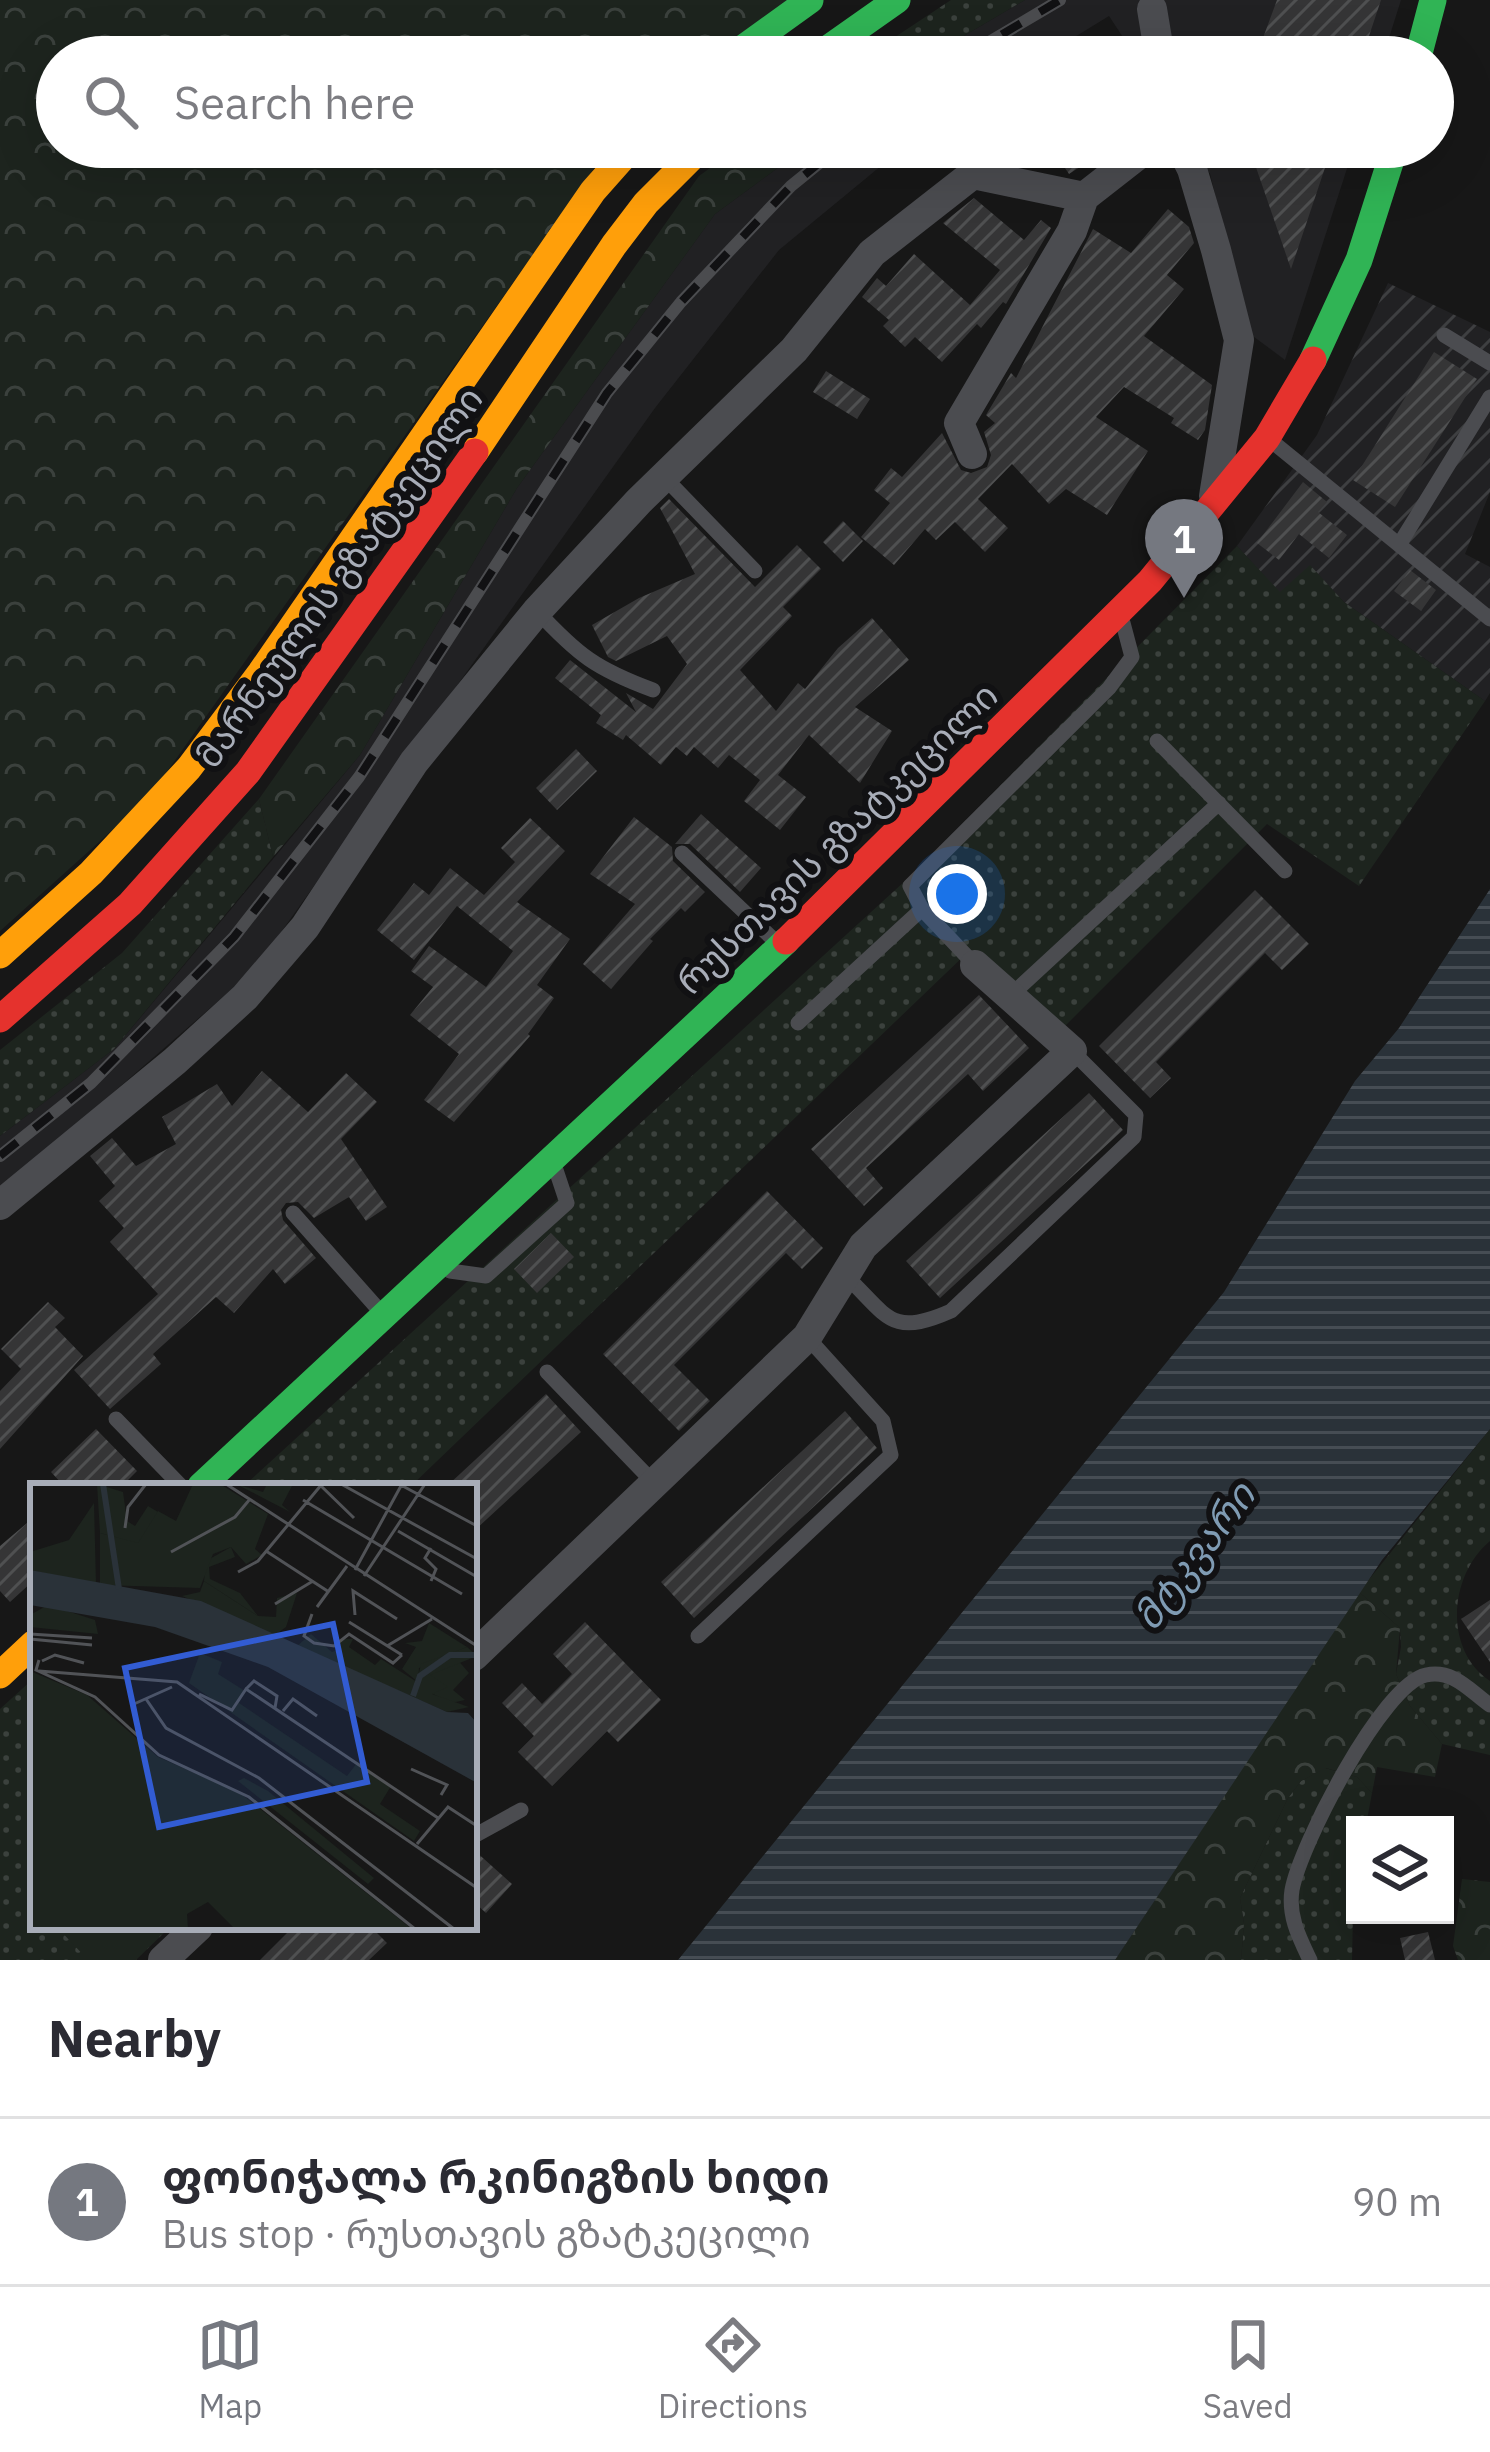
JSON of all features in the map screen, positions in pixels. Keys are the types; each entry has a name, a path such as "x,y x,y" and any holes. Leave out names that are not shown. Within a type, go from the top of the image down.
{"highway":[{"path":"760,36 810,0"},
{"path":"846,36 897,0"},
{"path":"1424,36 1433,0"},
{"name":"მარნეულის გზატკეცილი","path":"0,955 92,873 189,768 613,168"},
{"name":"მარნეულის გზატკეცილი","path":"0,1018 130,904 248,772 504,411 614,245 681,168"},
{"name":"რუსთავის გზატკეცილი","path":"204,1483 781,946 1120,613 1268,438 1349,281 1388,168"},
{"path":"0,1675 30,1647"}],"street":[{"path":"1152,9 1156,36"},
{"path":"972,454 959,423 1072,231 1084,197 1121,168"},
{"path":"1192,168 1239,340 1213,506"},
{"path":"0,1205 245,997 304,927 415,762 537,611 794,350 872,253 973,174 1084,197"},
{"path":"477,1653 807,1337 863,1246 1072,1051 975,965"},
{"path":"163,1960 196,1930"}],"lane":[{"path":"1444,335 1490,363"},
{"path":"1399,545 1490,397"},
{"path":"1268,438 1490,619"},
{"path":"664,477 755,571"},
{"path":"537,611 604,672 653,690"},
{"path":"975,965 922,909 910,886 1109,688 1132,657 1120,613"},
{"path":"1157,741 1285,871"},
{"path":"1010,996 1219,803"},
{"path":"682,853 781,946"},
{"path":"798,1023 922,909"},
{"path":"845,1275 895,1323 919,1325 951,1311 1134,1137 1136,1115 1072,1051"},
{"path":"435,1269 486,1276 567,1203 553,1159"},
{"path":"293,1213 385,1316"},
{"path":"698,1636 891,1455 883,1421 807,1337"},
{"path":"547,1372 656,1485"},
{"path":"116,1419 179,1483"},
{"path":"1310,1960 1293,1924 1292,1890 1352,1753 1409,1682 1423,1676 1440,1674 1459,1681 1490,1705"},
{"path":"477,1834 521,1810"}],"shaded area":[{"path":"1025,0 1401,0 1390,36 1122,36 1109,16 1076,36 964,36"},
{"path":"777,168 879,168 779,250 655,408 254,970 0,1191 0,1136 114,1049 360,755 517,488 715,214"},
{"path":"1206,168 1347,168 1285,360 1250,334"},
{"path":"1388,283 1490,332 1490,492 1465,554 1490,567 1490,693 1485,701 1344,602 1310,566 1280,593 1237,546 1317,435"}],"green space":[{"path":"0,0 796,0 747,36 36,36 36,168 594,168 149,797 0,931"},
{"path":"951,0 1025,0 964,36 897,36"},
{"path":"710,168 777,168 715,214 517,488 360,755 273,857 259,799 699,176"},
{"path":"1237,546 1280,592 1310,565 1344,602 1485,701 1359,886 1267,824 1052,1039 969,951 414,1483 247,1483 917,870"},
{"path":"259,799 273,857 114,1049 0,1136 0,1050 122,953"},
{"path":"1490,1429 1490,1541 1466,1573 1457,1612 1464,1651 1490,1681 1490,1755 1442,1744 1410,1706 1396,1674 1400,1628 1359,1592"},
{"path":"1359,1592 1400,1628 1396,1674 1410,1706 1442,1744 1435,1777 1377,1767 1372,1793 1357,1777 1326,1768 1301,1781 1288,1798 1240,1898 1241,1960 1115,1960"},
{"path":"30,1682 30,1930 167,1930 136,1960 0,1960 0,1709"},
{"path":"1325,1768 1357,1777 1372,1793 1368,1816 1346,1816 1346,1924 1353,1924 1352,1960 1241,1960 1240,1898 1288,1798 1301,1781"},
{"path":"1462,1879 1490,1882 1490,1960 1458,1960 1453,1946"},
{"path":"60,1930 162,1930 131,1960 88,1960"}],"water":[{"name":"მტკვარი","path":"1490,889 1490,1429 1382,1560 1115,1960 678,1960 1224,1292 1355,1081 1399,1028"}],"building":[{"path":"1277,0 1381,0 1369,36 1264,36"},
{"path":"1256,168 1325,168 1291,269"},
{"path":"974,198 1024,240 1041,220 1051,228 1006,304 981,328 977,324 942,362 915,337 905,347 883,326 889,320 862,297 877,278 886,286 914,254 970,305 1000,270 943,223"},
{"path":"1168,209 1189,227 1194,243 1167,275 1184,289 1144,336 1212,385 1205,430 1198,440 1171,423 1174,418 1124,387 1096,417 1148,451 1107,515 1066,489 1049,504 1012,464 978,499 1008,528 985,552 955,522 936,540 925,529 894,565 861,537 890,503 874,490 891,468 902,477 942,433 961,470 971,473 987,467 991,455 984,432 995,423 986,415 1011,373 1016,378 1093,229 1131,253"},
{"path":"1434,352 1477,379 1395,507 1353,480"},
{"path":"826,371 870,399 857,419 813,392"},
{"path":"1303,482 1327,502 1318,512 1347,535 1329,558 1299,534 1279,560 1257,543"},
{"path":"669,499 755,587 797,545 821,569 783,607 792,616 740,670 776,711 798,683 805,689 838,648 872,618 909,660 855,707 892,731 860,783 809,735 778,775 806,797 780,830 744,801 760,780 729,755 718,768 694,747 687,756 676,747 661,765 626,735 623,740 596,723 601,715 555,678 570,660 636,712 626,693 653,709 687,664 667,636 616,661 608,657 592,625 695,574 660,508"},
{"path":"843,521 863,541 843,562 823,542"},
{"path":"1410,570 1436,590 1421,611 1394,591"},
{"path":"576,749 597,771 557,810 536,788"},
{"path":"701,814 761,868 740,892 690,844 675,844"},
{"path":"634,817 672,847 673,861 705,892 650,939 653,941 611,989 583,964 635,904 590,874"},
{"path":"530,818 565,851 517,902 570,939 537,985 554,998 530,1036 454,1122 424,1100 459,1054 410,1015 433,987 411,971 429,946 486,987 513,951 457,906 414,960 377,930 414,883 429,895 450,868 484,895 515,862 501,848"},
{"path":"1255,890 1309,944 1282,970 1265,953 1156,1062 1171,1078 1150,1098 1099,1046"},
{"path":"979,995 1029,1048 983,1091 968,1074 866,1168 883,1188 864,1206 811,1149"},
{"path":"262,1071 308,1112 346,1073 377,1102 341,1139 387,1207 366,1221 349,1197 314,1218 298,1202 286,1203 281,1210 283,1220 316,1258 285,1284 273,1269 234,1313 216,1297 153,1354 161,1364 110,1409 74,1370 158,1294 110,1242 124,1228 99,1201 115,1186 90,1156 112,1138 136,1166 176,1144 162,1117 217,1084 232,1106"},
{"path":"1089,1093 1123,1130 940,1298 906,1261"},
{"path":"767,1191 823,1248 802,1269 786,1253 674,1365 710,1401 679,1431 603,1354"},
{"path":"551,1233 574,1257 537,1293 514,1269"},
{"path":"48,1302 65,1318 55,1327 83,1356 0,1449 0,1391 21,1369 1,1349"},
{"path":"546,1394 581,1432 477,1528 477,1483 450,1483"},
{"path":"845,1411 877,1448 694,1618 661,1582"},
{"path":"96,1429 137,1471 125,1483 61,1483 51,1472"},
{"path":"30,1521 30,1584 10,1602 0,1591 0,1546"},
{"path":"1490,1600 1490,1662 1461,1619"},
{"path":"585,1622 661,1700 618,1742 607,1731 552,1786 518,1752 534,1736 502,1703 522,1683 542,1704 572,1674 553,1654"},
{"path":"477,1853 512,1884 486,1913 477,1905"},
{"path":"290,1930 374,1930 387,1943 369,1960 260,1960"},
{"path":"1428,1932 1435,1960 1405,1960 1400,1938"}],"railway":[{"path":"999,36 1060,0"},
{"path":"0,1156 91,1083 234,937 359,777 607,393 681,302 813,168"}],"traffic: fast":[{"path":"760,36 810,0"},
{"path":"846,36 897,0"},
{"path":"1424,36 1433,0"},
{"path":"1313,360 1359,260 1388,168"},
{"path":"204,1483 786,941"}],"traffic: slow":[{"path":"0,955 91,873 189,768 613,168"},
{"path":"475,452 614,245 681,168"},
{"path":"0,1675 30,1647"}],"traffic: jam":[{"path":"786,941 1150,581 1267,438 1313,360"},
{"path":"0,1019 130,904 248,772 475,452"}],"place":[{"name":"ფონიჭალა რკინიგზის ხიდი","path":"1184,598"}]}
